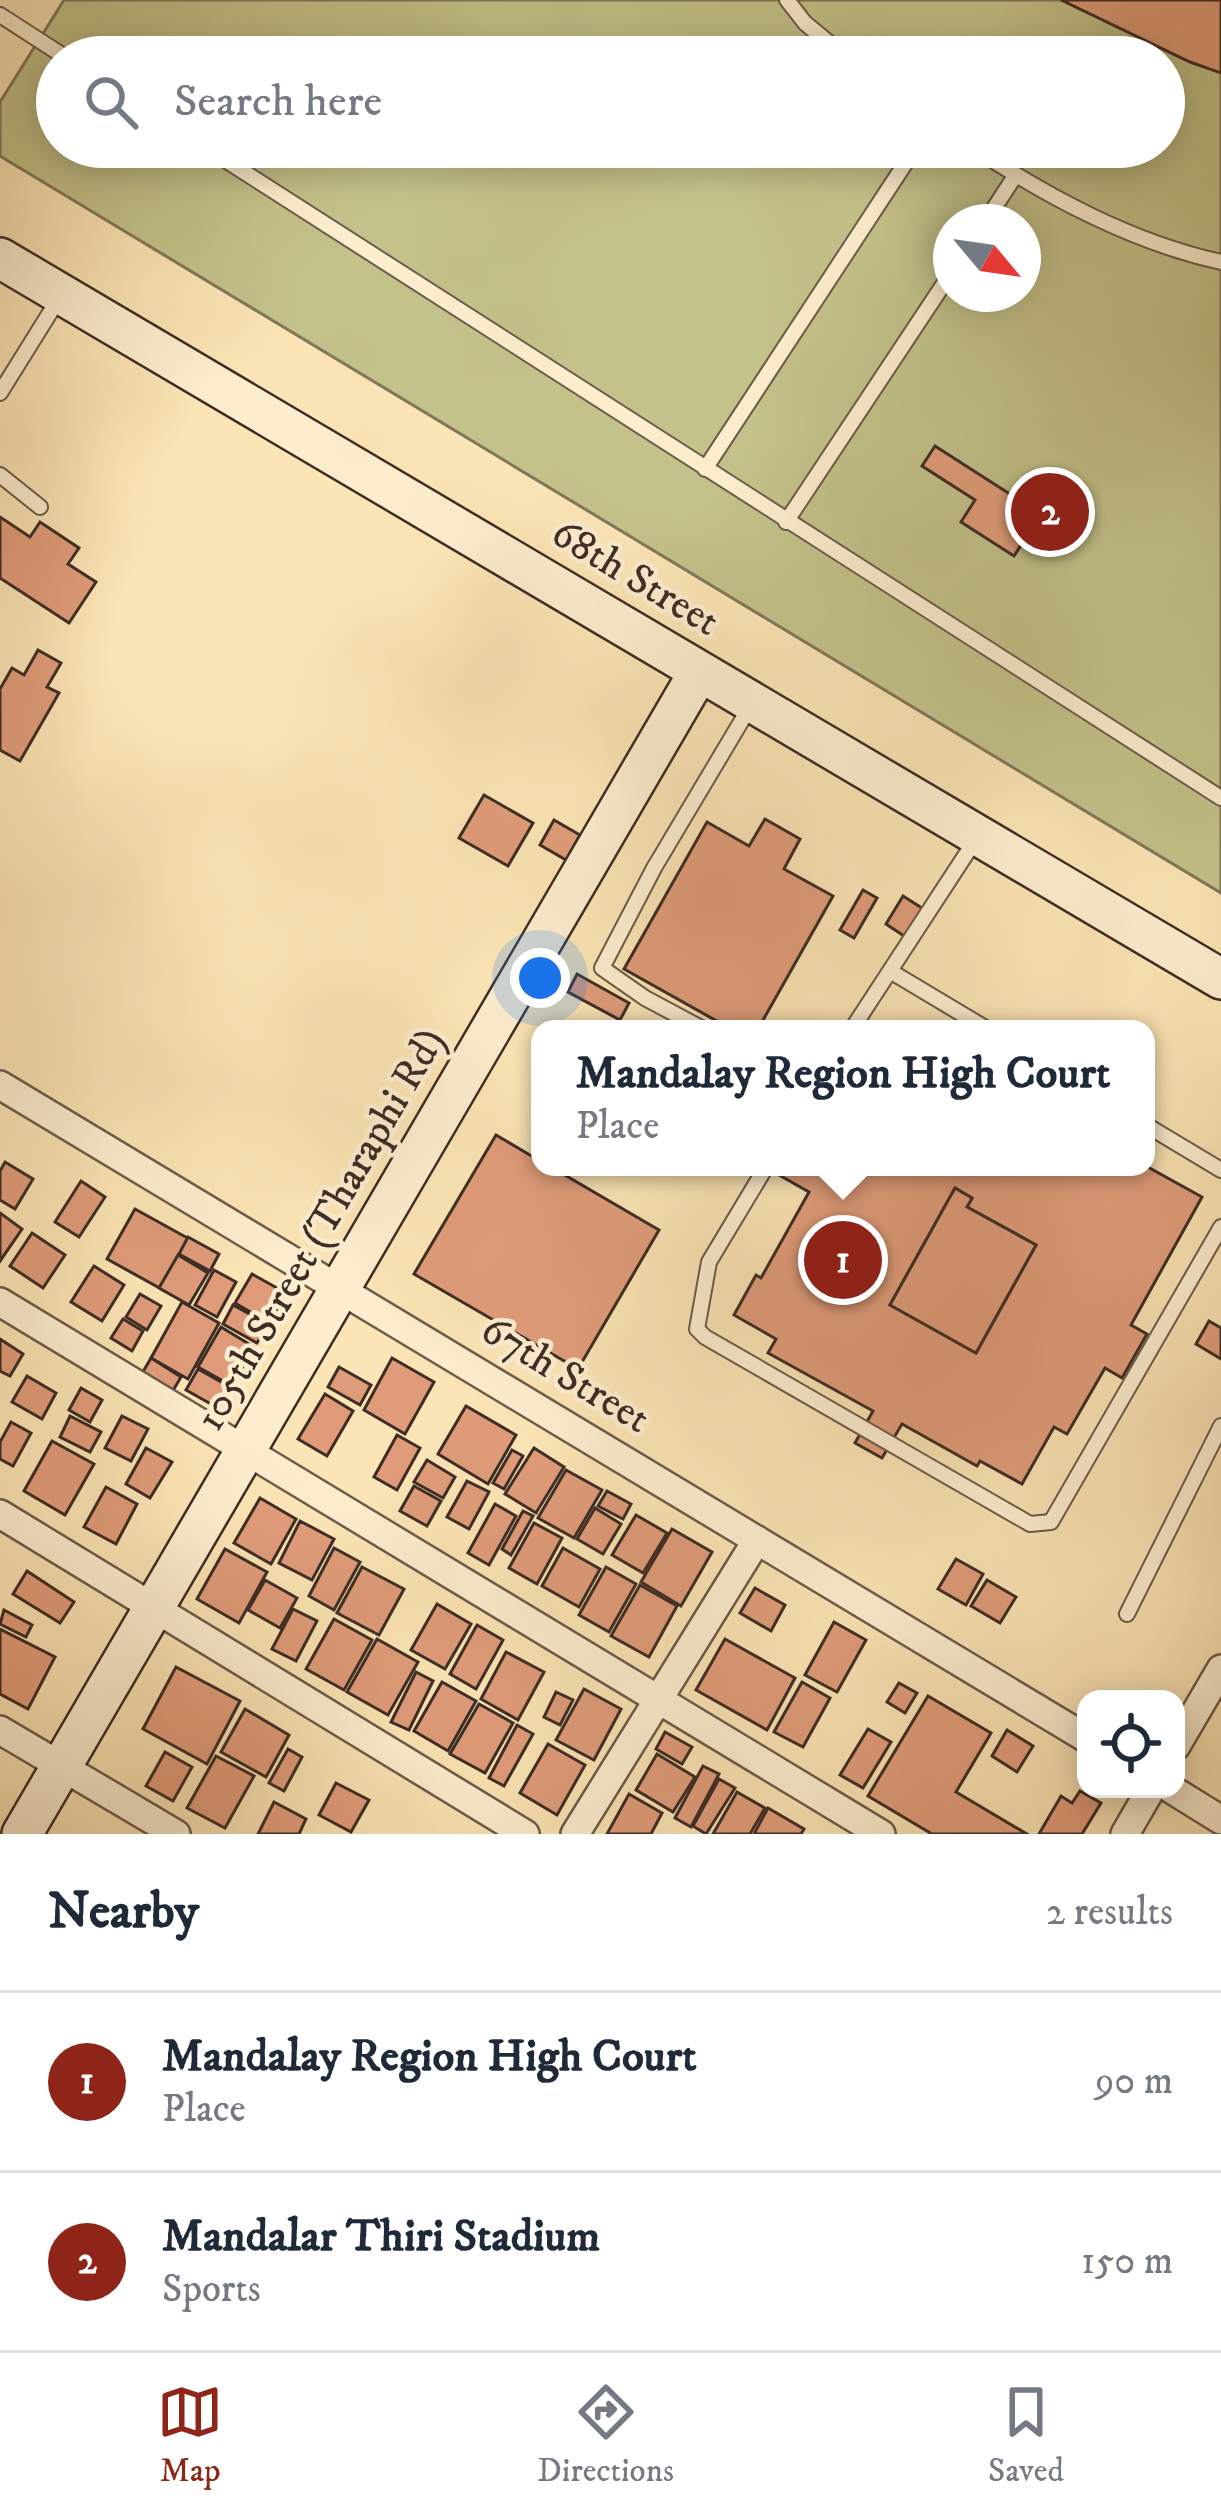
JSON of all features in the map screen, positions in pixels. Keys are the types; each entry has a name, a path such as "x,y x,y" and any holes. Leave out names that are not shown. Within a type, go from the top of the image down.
{"main road":[{"name":"68th Street","path":"0,258 1221,980"},
{"name":"105th Street (Tharaphi Rd)","path":"22,1834 699,672"}],"street":[{"name":"67th Street","path":"0,1085 1077,1733"},
{"path":"0,1302 881,1834"},
{"path":"0,1514 525,1834"},
{"path":"575,1834 757,1540"},
{"path":"1185,1731 1221,1669"},
{"path":"0,1730 176,1834"},
{"path":"1125,1834 1146,1798"},
{"path":"1185,1798 1221,1820"}],"lane":[{"path":"787,0 821,36"},
{"path":"0,15 36,38"},
{"path":"238,168 1221,798"},
{"path":"705,470 902,168"},
{"path":"1004,168 1104,223 1221,262"},
{"path":"997,204 1016,176"},
{"path":"0,393 62,294"},
{"path":"786,522 933,300"},
{"path":"0,475 40,507"},
{"path":"686,1020 602,968 654,868 752,704"},
{"path":"858,1020 979,835"},
{"path":"890,970 972,1020"},
{"path":"1155,1130 1221,1170"},
{"path":"761,1176 709,1262 697,1329 1030,1524 1051,1522 1221,1227"},
{"path":"1127,1614 1221,1426"}],"shaded area":[{"path":"64,0 1221,0 1221,893 0,156 0,102 36,45 36,168 1185,168 1185,36 41,36"}],"building":[{"path":"1061,0 1221,0 1221,73 1185,60 1185,36 1136,36"},
{"path":"935,446 1041,514 1014,556 961,522 975,500 922,466"},
{"path":"0,517 30,537 40,522 79,548 68,564 96,582 69,623 0,578"},
{"path":"38,650 61,663 47,687 59,693 20,761 0,750 0,689 12,668 24,675"},
{"path":"484,795 533,823 508,866 459,838"},
{"path":"765,819 800,839 784,869 833,896 763,1020 715,1020 624,969 707,822 749,846"},
{"path":"554,820 580,835 566,860 540,845"},
{"path":"863,890 877,898 854,938 840,930"},
{"path":"903,896 925,910 907,938 886,924"},
{"path":"577,974 629,1003 620,1020 568,992"},
{"path":"496,1135 531,1156 531,1176 566,1176 659,1230 578,1369 414,1274"},
{"path":"5,1162 33,1179 15,1209 0,1200 0,1171"},
{"path":"1155,1171 1202,1197 1131,1325 1147,1334 1122,1378 1105,1368 1067,1434 1054,1427 1022,1484 980,1461 977,1466 902,1424 882,1458 855,1443 873,1411 768,1353 776,1339 734,1315 756,1275 761,1278 809,1192 781,1176 1155,1176","holes":["955,1188 972,1198 967,1207 1036,1245 976,1353 890,1305"]},
{"path":"81,1181 105,1197 79,1237 55,1222"},
{"path":"955,1188 972,1198 967,1207 1036,1245 976,1353 890,1305"},
{"path":"135,1209 202,1246 174,1296 107,1259"},
{"path":"0,1213 22,1229 0,1261"},
{"path":"32,1233 65,1255 43,1288 10,1266"},
{"path":"188,1237 219,1254 210,1271 179,1254"},
{"path":"178,1255 208,1273 189,1305 159,1288"},
{"path":"94,1266 124,1285 102,1321 71,1302"},
{"path":"214,1270 236,1282 217,1317 195,1305"},
{"path":"252,1274 286,1293 269,1323 235,1303"},
{"path":"140,1294 161,1306 147,1330 126,1317"},
{"path":"182,1302 219,1323 188,1379 151,1358"},
{"path":"233,1305 268,1324 257,1343 223,1324"},
{"path":"123,1319 143,1331 132,1351 111,1338"},
{"path":"1209,1321 1221,1328 1221,1359 1196,1344"},
{"path":"221,1327 254,1347 232,1386 198,1367"},
{"path":"0,1339 23,1354 10,1376 0,1371"},
{"path":"151,1358 181,1377 171,1394 141,1375"},
{"path":"392,1358 434,1382 405,1434 364,1410"},
{"path":"339,1367 371,1385 360,1405 328,1387"},
{"path":"198,1369 230,1387 218,1408 186,1390"},
{"path":"27,1376 56,1393 42,1419 12,1402"},
{"path":"81,1388 102,1400 90,1422 69,1410"},
{"path":"325,1394 353,1411 327,1456 298,1439"},
{"path":"466,1406 516,1435 488,1484 438,1454"},
{"path":"70,1416 101,1432 90,1452 60,1437"},
{"path":"122,1416 148,1429 131,1461 105,1448"},
{"path":"11,1422 31,1433 13,1466 0,1459 0,1442"},
{"path":"397,1435 420,1448 397,1490 374,1477"},
{"path":"52,1441 94,1464 65,1515 24,1491"},
{"path":"146,1448 172,1462 150,1498 126,1484"},
{"path":"534,1448 564,1467 536,1513 505,1494"},
{"path":"512,1450 523,1456 504,1489 493,1483"},
{"path":"427,1460 455,1477 443,1498 414,1482"},
{"path":"566,1470 602,1490 574,1538 538,1518"},
{"path":"467,1481 489,1492 469,1529 447,1517"},
{"path":"414,1486 441,1501 427,1526 400,1511"},
{"path":"106,1487 137,1504 116,1544 84,1527"},
{"path":"607,1491 631,1504 623,1519 598,1506"},
{"path":"260,1498 296,1519 271,1564 234,1543"},
{"path":"495,1504 516,1516 489,1565 468,1553"},
{"path":"595,1508 621,1524 603,1554 577,1539"},
{"path":"523,1511 533,1516 511,1555 502,1549"},
{"path":"636,1515 667,1533 643,1573 612,1555"},
{"path":"300,1521 334,1539 312,1580 279,1563"},
{"path":"534,1523 562,1538 537,1584 509,1568"},
{"path":"672,1529 712,1552 681,1606 641,1582"},
{"path":"334,1548 360,1562 334,1610 309,1596"},
{"path":"563,1548 600,1569 579,1607 542,1586"},
{"path":"225,1549 267,1572 239,1623 197,1599"},
{"path":"956,1559 983,1574 966,1605 938,1589"},
{"path":"362,1567 404,1589 379,1635 337,1613"},
{"path":"606,1567 636,1584 609,1632 579,1615"},
{"path":"27,1571 74,1602 60,1623 13,1594"},
{"path":"265,1580 297,1598 280,1628 248,1610"},
{"path":"987,1580 1016,1597 1000,1623 971,1606"},
{"path":"640,1585 677,1606 649,1657 611,1636"},
{"path":"755,1588 785,1605 771,1631 740,1613"},
{"path":"437,1604 471,1624 445,1669 411,1650"},
{"path":"293,1609 317,1621 296,1661 272,1649"},
{"path":"4,1610 32,1625 26,1637 0,1624"},
{"path":"334,1619 372,1640 344,1690 306,1669"},
{"path":"834,1622 866,1640 837,1692 805,1675"},
{"path":"477,1625 503,1640 476,1689 450,1674"},
{"path":"0,1629 55,1657 28,1709 0,1694"},
{"path":"377,1639 418,1662 388,1715 347,1692"},
{"path":"725,1639 795,1678 767,1730 696,1690"},
{"path":"506,1652 544,1672 518,1720 481,1699"},
{"path":"176,1667 240,1701 207,1764 143,1729"},
{"path":"416,1672 433,1681 409,1730 391,1722"},
{"path":"442,1682 476,1701 448,1751 414,1731"},
{"path":"802,1682 830,1698 803,1747 774,1732"},
{"path":"899,1683 917,1693 905,1713 887,1702"},
{"path":"584,1689 621,1709 594,1760 556,1740"},
{"path":"556,1692 573,1700 560,1725 544,1717"},
{"path":"928,1696 991,1733 956,1792 1027,1834 932,1834 868,1796"},
{"path":"479,1704 513,1723 485,1773 450,1754"},
{"path":"245,1709 289,1735 266,1777 221,1752"},
{"path":"517,1725 533,1734 504,1786 489,1778"},
{"path":"868,1729 891,1742 863,1788 840,1775"},
{"path":"1007,1730 1033,1746 1017,1772 992,1756"},
{"path":"665,1732 692,1747 682,1764 656,1749"},
{"path":"548,1744 585,1765 557,1815 520,1793"},
{"path":"288,1749 302,1757 284,1791 269,1783"},
{"path":"165,1752 192,1767 173,1801 146,1786"},
{"path":"657,1754 695,1777 673,1812 636,1790"},
{"path":"216,1756 254,1776 225,1828 187,1808"},
{"path":"703,1766 719,1774 691,1827 675,1818"},
{"path":"719,1779 735,1788 706,1834 693,1826"},
{"path":"336,1783 369,1800 351,1832 319,1815"},
{"path":"737,1792 765,1808 750,1834 713,1834"},
{"path":"629,1794 662,1813 651,1834 607,1834"},
{"path":"1061,1796 1072,1803 1077,1796 1101,1803 1082,1834 1039,1834"},
{"path":"274,1802 306,1819 299,1834 258,1834"},
{"path":"768,1808 804,1829 801,1834 754,1834"}],"place":[{"name":"Mandalar Thiri Stadium","path":"1050,512"},
{"name":"Mandalay Region High Court","path":"843,1260"}]}
